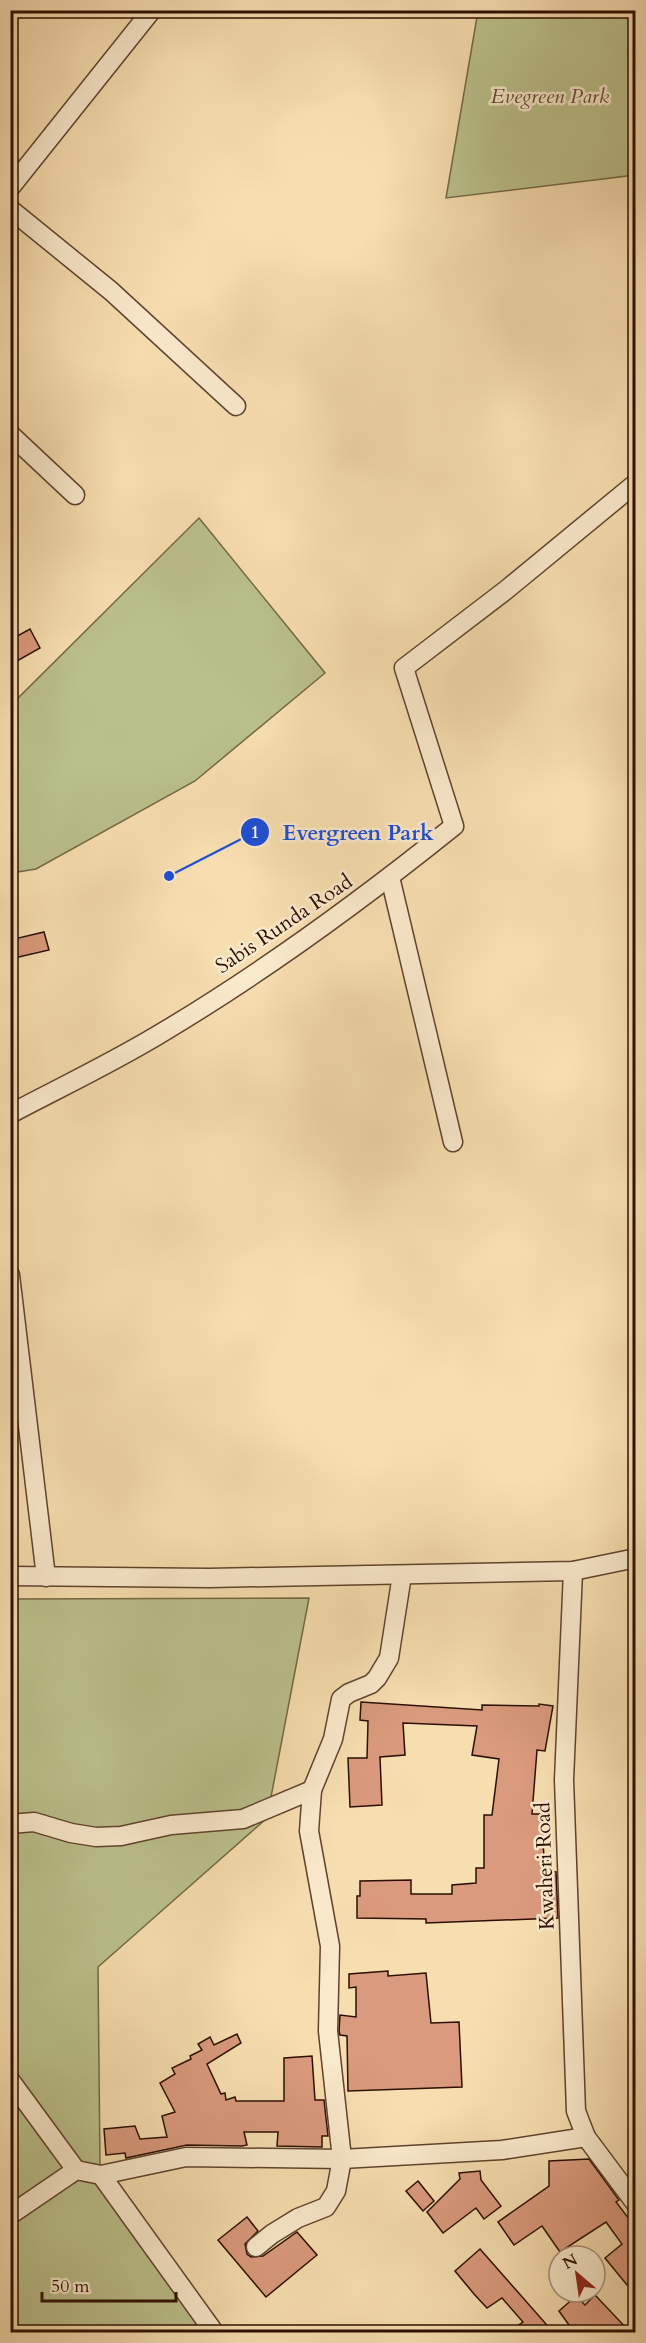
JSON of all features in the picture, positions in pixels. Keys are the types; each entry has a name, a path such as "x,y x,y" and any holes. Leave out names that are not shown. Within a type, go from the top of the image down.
{"street":[{"path":"10,188 152,10"},
{"path":"10,209 111,291 236,406"},
{"path":"10,434 75,495"},
{"name":"Sabis Runda Road","path":"10,1114 163,1032 280,955 390,877 454,826 404,668 489,603 636,483"},
{"path":"390,877 453,1142"},
{"path":"10,1275 46,1577"},
{"path":"10,1576 210,1578 573,1571 636,1558"},
{"name":"Kwaheri Road","path":"573,1571 564,1780 576,2111 586,2136 636,2204"},
{"path":"256,2247 298,2218 326,2207 336,2191 342,2159 328,2031 330,1946 309,1831 312,1790 333,1739 341,1699 349,1692 371,1684 389,1658 402,1575"},
{"path":"10,1824 34,1822 71,1833 96,1837 121,1836 171,1825 243,1820 312,1790"},
{"path":"10,2080 76,2170 101,2175 186,2157 342,2159 502,2150 586,2136"},
{"path":"10,2215 76,2170"},
{"path":"101,2175 214,2332"}],"green space":[{"name":"Evegreen Park","path":"478,11 635,11 635,175 446,198"},
{"path":"199,518 325,673 195,781 36,869 11,873 11,700 18,698"},
{"path":"309,1598 267,1818 98,1967 100,2165 211,2332 11,2332 10,1599"}],"building":[{"path":"30,629 40,648 10,665 10,640"},
{"path":"44,932 49,950 10,959 10,940"},
{"path":"361,1702 482,1710 482,1705 539,1706 539,1704 553,1706 545,1751 537,1750 532,1814 541,1814 544,1857 548,1856 548,1871 556,1872 558,1918 426,1923 426,1919 357,1918 360,1881 411,1880 411,1894 452,1894 452,1885 476,1883 476,1868 484,1868 484,1815 492,1815 499,1759 472,1755 477,1726 403,1723 405,1755 380,1757 382,1805 350,1807 348,1758 367,1758 368,1721 360,1720"},
{"path":"388,1971 388,1976 426,1973 431,2023 459,2022 462,2087 348,2091 347,2036 340,2035 339,2031 340,2015 356,2017 356,1987 349,1988 349,1974"},
{"path":"237,2034 241,2043 207,2064 221,2094 225,2093 226,2100 235,2097 236,2101 284,2101 284,2058 312,2056 315,2100 324,2100 328,2136 322,2136 322,2147 277,2146 278,2132 244,2132 247,2145 242,2146 187,2145 126,2158 125,2153 106,2155 104,2129 135,2126 140,2139 167,2137 162,2116 175,2112 160,2083 175,2074 172,2068 191,2059 190,2056 202,2050 198,2044 210,2037 214,2045"},
{"path":"589,2159 619,2200 616,2202 636,2228 636,2277 627,2285 607,2260 607,2256 622,2244 606,2222 572,2244 554,2244 542,2226 514,2245 498,2222 549,2186 549,2161"},
{"path":"480,2171 481,2180 501,2206 484,2219 476,2208 443,2233 427,2212 460,2179 459,2173"},
{"path":"418,2181 434,2201 423,2211 406,2191"},
{"path":"247,2217 258,2231 245,2244 247,2254 251,2257 263,2256 297,2232 317,2255 266,2297 218,2240"},
{"path":"480,2249 553,2332 508,2332 523,2322 502,2298 487,2308 474,2294 455,2271"},
{"path":"567,2304 604,2304 630,2332 574,2332 559,2311"}],"place":[{"name":"Evergreen Park","path":"169,876"}]}
